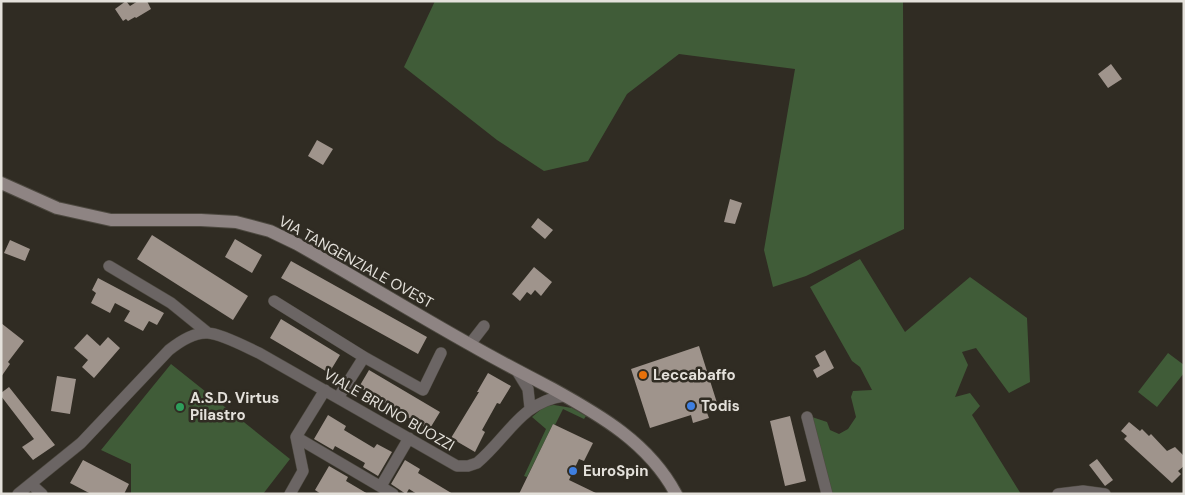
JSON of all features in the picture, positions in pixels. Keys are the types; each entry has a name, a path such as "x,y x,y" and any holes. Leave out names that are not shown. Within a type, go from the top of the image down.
{"main road":[{"name":"VIA TANGENZIALE OVEST","path":"1,184 57,208 112,220 236,222 270,231 297,244 612,424 628,436 657,465 676,494"}],"street":[{"name":"VIALE BRUNO BUOZZI","path":"109,266 171,303 208,333 233,341 259,353 457,466 468,466 481,460 530,408"},
{"path":"274,300 423,390 441,353"},
{"path":"470,344 484,326"},
{"path":"18,494 87,437 176,344 208,333"},
{"path":"338,398 364,356"},
{"path":"516,370 528,389 530,408 545,400 564,396"},
{"path":"290,494 303,471 296,437 325,390"},
{"path":"807,417 827,494"},
{"path":"296,437 393,494"},
{"path":"381,486 409,438"},
{"path":"32,484 42,494"},
{"path":"1058,494 1083,491 1105,494"}],"green space":[{"path":"435,1 903,1 904,229 806,276 773,287 764,250 795,69 679,54 627,94 588,161 544,171 497,140 404,67"},
{"path":"860,259 905,332 970,277 1027,318 1030,382 1009,393 976,348 962,352 968,365 955,397 970,393 980,406 972,415 1021,494 832,494 812,417 827,422 830,430 839,434 848,429 856,417 851,397 853,391 872,390 860,367 852,361 810,287"},
{"path":"1168,353 1184,365 1184,373 1157,407 1138,392"},
{"name":"A.S.D. Virtus Pilastro","path":"171,364 290,459 263,494 131,494 131,464 101,450"},
{"path":"554,405 572,408 586,416 584,419 563,409 555,425 553,424 527,477 524,476 546,429 532,417 545,406"}],"building":[{"path":"126,1 130,6 138,1 147,1 151,9 136,18 123,21 115,9"},
{"path":"1111,64 1122,79 1108,88 1098,74"},
{"path":"317,140 333,149 323,165 308,156"},
{"path":"730,199 742,203 735,224 724,222"},
{"path":"538,218 553,230 545,239 531,227"},
{"path":"152,235 248,296 233,320 137,259"},
{"path":"235,239 262,255 252,273 225,257"},
{"path":"10,240 30,249 25,261 4,253"},
{"path":"291,261 427,337 418,354 281,278"},
{"path":"534,267 552,282 541,296 535,290 531,295 527,292 520,301 512,294"},
{"path":"98,278 164,313 157,325 149,321 143,331 124,321 130,311 115,303 110,313 91,303 96,293 92,290"},
{"path":"281,319 340,355 329,373 270,338"},
{"path":"1,323 24,341 8,362 10,364 1,377"},
{"path":"87,334 100,346 108,337 120,348 94,378 82,367 88,360 74,348"},
{"path":"699,346 718,406 706,410 709,418 693,423 691,415 650,428 631,369"},
{"path":"825,350 834,368 817,378 813,370 820,366 815,356"},
{"path":"369,370 440,412 429,430 359,387"},
{"path":"488,373 511,386 500,404 497,403 482,430 485,432 475,452 451,438 479,392 477,392"},
{"path":"57,376 76,379 70,414 51,411"},
{"path":"9,387 55,445 33,460 22,447 34,439 1,396 1,393"},
{"path":"328,415 346,426 344,430 374,448 377,444 392,452 378,476 363,467 365,463 335,446 333,450 314,439"},
{"path":"790,416 806,481 785,486 770,421"},
{"path":"1129,422 1140,431 1142,429 1149,436 1151,434 1167,451 1175,447 1184,456 1184,466 1178,471 1181,474 1172,483 1124,439 1127,436 1121,431"},
{"path":"553,424 593,443 584,461 579,459 569,480 598,494 519,494"},
{"path":"1097,459 1113,480 1105,486 1089,465"},
{"path":"83,460 129,484 124,494 91,494 70,483"},
{"path":"405,460 420,469 418,473 453,494 417,494 409,489 406,494 391,484"},
{"path":"329,466 348,477 346,481 368,494 321,494 315,490"}],"place":[{"name":"Leccabaffo","path":"643,375"},
{"name":"Todis","path":"691,406"},
{"name":"A.S.D. Virtus Pilastro","path":"180,407"},
{"name":"EuroSpin","path":"573,471"}]}
